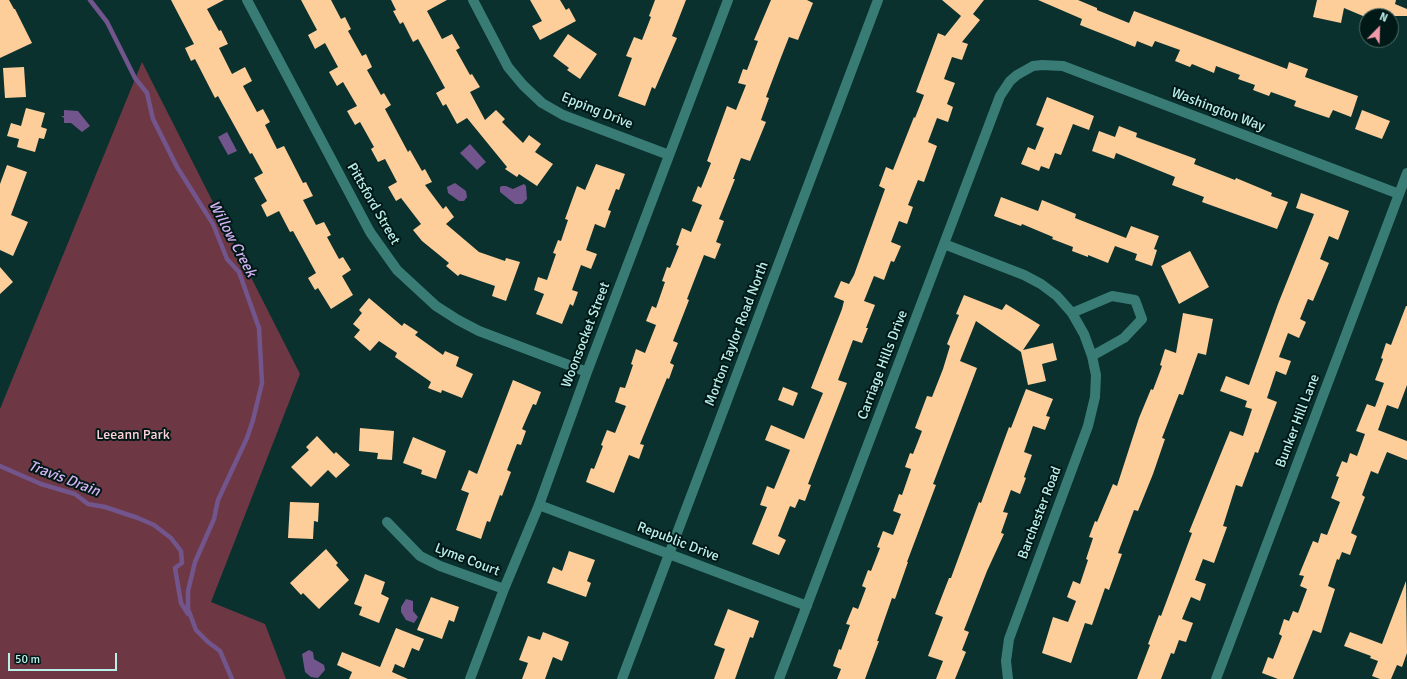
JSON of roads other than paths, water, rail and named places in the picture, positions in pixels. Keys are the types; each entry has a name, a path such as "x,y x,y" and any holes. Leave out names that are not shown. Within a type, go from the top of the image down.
{"street":[{"name":"Pittsford Street","path":"247,0 370,232 397,270 436,306 458,320 479,331 587,372"},
{"name":"Epping Drive","path":"473,0 508,67 523,85 542,103 563,114 669,155"},
{"name":"Woonsocket Street","path":"470,679 504,589 539,505 587,372 728,0"},
{"name":"Morton Taylor Road North","path":"622,679 878,0"},
{"name":"Washington Way","path":"1026,70 1042,65 1063,66 1399,194"},
{"name":"Carriage Hills Drive","path":"779,679 1000,96 1010,81 1026,70"},
{"name":"Bunker Hill Lane","path":"1216,679 1407,173"},
{"name":"Barchester Road","path":"944,244 1024,275 1041,284 1057,296 1072,313 1084,334 1092,356 1096,386 1088,426 1009,639 1006,661 1008,679"},
{"path":"1072,313 1112,296 1135,300 1142,318 1124,338 1092,356"},
{"name":"Republic Drive","path":"539,505 807,606"},
{"name":"Lyme Court","path":"387,522 420,556 440,566 504,589"}],"waterway":[{"name":"Willow Creek","path":"90,0 107,22 135,78 147,93 153,119 177,167 213,224 227,259 239,272 259,328 262,383 253,420 247,438 218,500 214,519 195,562 188,591 188,609 196,630 220,651 232,679"},
{"name":"Travis Drain","path":"0,466 41,484 75,494 88,504 105,507 138,518 154,525 171,538 181,551 182,563 175,568 181,603 188,614"}],"park label":[{"name":"Leeann Park","path":"133,435"}]}
